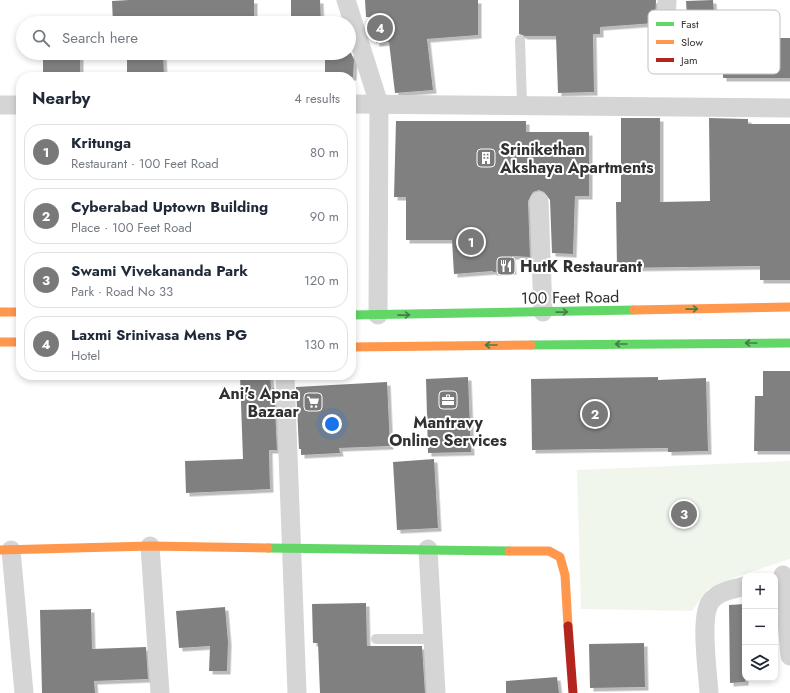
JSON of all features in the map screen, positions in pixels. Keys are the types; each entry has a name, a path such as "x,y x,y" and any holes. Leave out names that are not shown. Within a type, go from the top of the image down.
{"main road":[{"name":"100 Feet Road","path":"356,315 543,312 726,312 790,307"},
{"path":"0,312 16,312"},
{"path":"356,347 726,340 790,343"},
{"path":"0,342 16,342"},
{"path":"5,550 150,546 293,550 428,549 549,551 560,557 566,575 573,693"}],"street":[{"path":"346,0 351,16"},
{"path":"356,31 380,104 378,315"},
{"path":"356,104 790,108"},
{"path":"0,105 16,105"},
{"path":"539,201 543,312"},
{"path":"285,380 293,550 297,693"},
{"path":"150,546 160,693"},
{"path":"428,549 436,693"},
{"path":"5,550 24,693"},
{"path":"783,574 790,656"},
{"path":"709,693 704,623 710,601 713,592 742,587"}],"lane":[{"path":"520,40 522,105"},
{"path":"376,639 433,639"}],"shaded area":[{"path":"790,461 790,559 748,573 742,573 742,575 708,589 692,611 581,609 577,470"}],"building":[{"path":"254,0 254,16 113,16 112,1"},
{"path":"291,0 320,0 321,16 291,16"},
{"path":"365,0 478,0 478,35 427,39 433,90 395,93 389,42 376,43 373,17 366,17"},
{"path":"519,0 656,0 656,10 648,10 648,24 600,27 600,34 593,34 594,92 558,93 556,36 525,36 519,34"},
{"path":"713,0 714,10 687,10 686,1"},
{"path":"780,38 790,38 790,78 723,78 723,74 780,74"},
{"path":"43,60 80,60 80,72 43,72"},
{"path":"127,60 163,60 164,72 127,72"},
{"path":"325,60 354,60 353,72 325,72"},
{"path":"621,118 660,118 660,202 710,201 709,118 748,119 748,124 790,124 790,280 760,280 760,266 617,268 616,202 621,202"},
{"path":"396,121 526,121 526,132 589,132 589,196 575,196 573,254 552,253 550,200 544,192 539,190 533,192 528,201 530,257 512,256 513,271 454,274 452,240 406,240 406,197 394,197"},
{"path":"763,371 790,371 790,451 754,451 755,396 763,396"},
{"path":"468,377 471,452 428,453 426,379"},
{"path":"658,377 658,380 706,378 708,451 668,452 668,448 532,450 531,379"},
{"path":"240,380 270,380 271,389 274,388 277,450 269,450 270,489 186,493 185,461 243,459"},
{"path":"387,382 390,446 339,448 340,453 301,455 301,449 299,449 296,387"},
{"path":"434,459 438,528 397,530 393,462"},
{"path":"366,603 367,646 422,646 425,693 320,693 318,643 313,643 312,604"},
{"path":"742,604 742,681 745,682 730,683 729,605"},
{"path":"225,607 228,642 227,671 209,671 210,646 179,648 176,611"},
{"path":"91,609 92,649 146,647 148,679 94,681 95,693 42,693 40,610"},
{"path":"644,643 645,687 590,688 589,644"},
{"path":"557,677 559,693 506,693 506,681"}],"traffic: fast":[{"path":"356,315 634,310"},
{"path":"531,345 790,343"},
{"path":"268,548 509,551"}],"traffic: slow":[{"path":"634,310 790,307"},
{"path":"0,312 16,312"},
{"path":"0,342 16,342"},
{"path":"356,347 531,345"},
{"path":"0,550 150,546 268,548"},
{"path":"509,551 549,551 560,557 565,575 568,626"}],"traffic: jam":[{"path":"568,626 573,693"}],"place":[{"name":"Laxmi Srinivasa Mens PG","path":"380,28"},
{"name":"Srinikethan Akshaya Apartments","path":"486,158"},
{"name":"Kritunga","path":"471,242"},
{"name":"HutK Restaurant","path":"506,266"},
{"name":"Mantravy Online Services","path":"448,400"},
{"name":"Ani's Apna Bazaar","path":"313,402"},
{"name":"Cyberabad Uptown Building","path":"595,414"},
{"name":"Swami Vivekananda Park","path":"684,514"}]}
